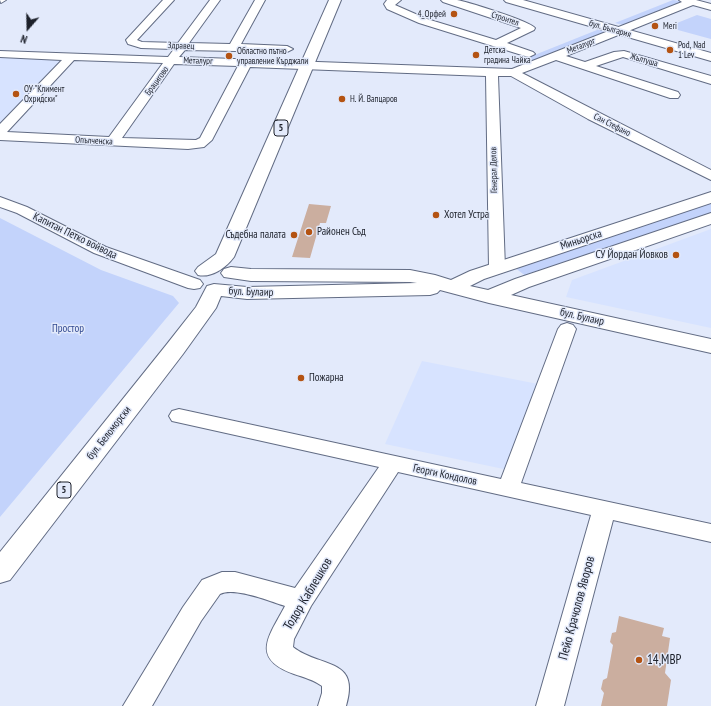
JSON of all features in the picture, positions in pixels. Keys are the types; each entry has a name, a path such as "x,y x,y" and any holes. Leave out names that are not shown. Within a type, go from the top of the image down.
{"main road":[{"name":"бул. Беломорски","path":"0,572 206,308 215,276 336,0"},
{"name":"бул. България","path":"510,0 711,57"},
{"name":"Миньорска","path":"452,288 465,280 497,268 711,197"},
{"name":"Миньорска","path":"490,297 522,283 711,218"},
{"name":"бул. Булаир","path":"215,276 247,293 452,288 711,346"}],"street":[{"name":"Здравец","path":"169,0 131,40 132,42 141,44 182,46 287,49"},
{"name":"Брацигово","path":"112,142 215,0"},
{"path":"234,47 260,0"},
{"path":"396,0 391,2 391,7 423,21 532,53 497,67 492,72"},
{"name":"Строител","path":"446,0 516,22 530,28 527,31 498,44"},
{"path":"688,1 711,7"},
{"name":"Металург","path":"0,54 513,73 688,1"},
{"name":"Металург","path":"585,32 612,20"},
{"name":"Жълтуша","path":"585,66 618,54 624,54 711,80"},
{"path":"555,56 674,95"},
{"path":"0,132 71,57"},
{"name":"Опълченска","path":"0,136 112,142 188,145 199,144 205,140 246,63"},
{"name":"Генерал Делов","path":"492,72 497,268"},
{"name":"Сан Стефано","path":"513,73 593,116 711,176"},
{"name":"Капитан Петко войвода","path":"0,202 22,210 100,250 150,267 215,276"},
{"path":"508,489 567,329"},
{"name":"Георги Кондолов","path":"179,416 711,534"},
{"name":"Тодор Каблешков","path":"332,706 338,694 336,681 328,674 292,661 279,651 281,639 301,600 393,463"},
{"name":"Пейо Крачолов Яворов","path":"550,706 604,510"},
{"path":"137,706 192,614 211,587 222,582 235,582 301,600"}],"shaded area":[{"name":"ОУ \"Климент Охридски\"","path":"0,56 66,58 0,131"},
{"name":"СУ Йордан Йовков","path":"711,229 711,328 566,297 572,280"},
{"path":"422,361 538,384 513,471 385,444"}],"green space":[{"path":"673,0 687,2 627,26 615,23"},
{"path":"697,15 711,19 711,39 667,27"},
{"path":"602,28 613,31 528,65 517,62"},
{"path":"711,201 711,214 527,277 514,267"},
{"name":"Простор","path":"0,218 101,270 173,296 179,303 0,517"}],"building":[{"name":"Районен Съд","path":"309,204 331,206 326,223 320,223 310,258 292,257"},
{"name":"14,МВР","path":"619,616 664,628 662,636 670,638 665,673 671,680 667,706 601,706 604,693 601,689 603,680 607,678 613,645 610,642 612,633 616,632"}],"place":[{"name":"4_Орфей","path":"454,14"},
{"name":"Meri","path":"655,26"},
{"name":"Pod, Nad 1 Lev","path":"670,50"},
{"name":"Детска градина Чайка","path":"476,55"},
{"name":"Областно пътно управление Кърджали","path":"229,56"},
{"name":"ОУ \"Климент Охридски\"","path":"16,94"},
{"name":"Н. Й. Вапцаров","path":"342,99"},
{"name":"Хотел Устра","path":"436,215"},
{"name":"Районен Съд","path":"309,232"},
{"name":"Съдебна палата","path":"294,235"},
{"name":"СУ Йордан Йовков","path":"676,255"},
{"name":"Пожарна","path":"301,378"},
{"name":"14,МВР","path":"639,660"}]}
